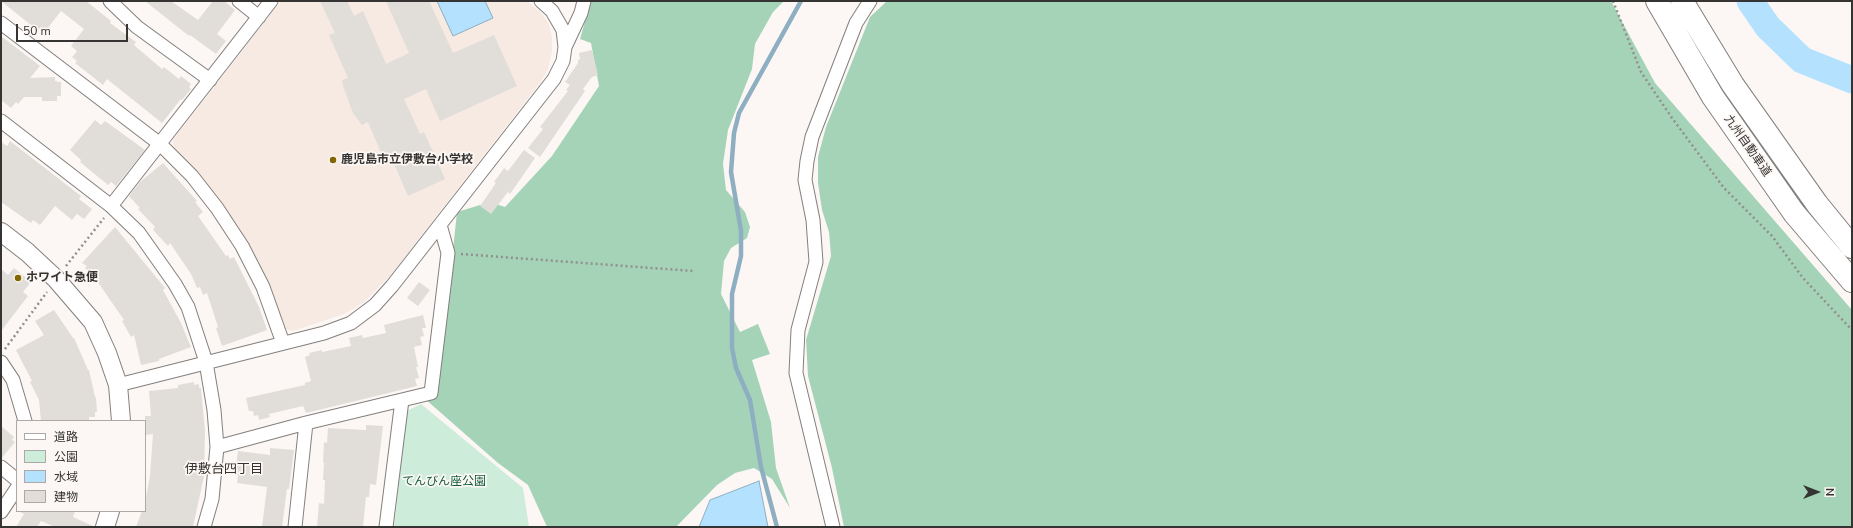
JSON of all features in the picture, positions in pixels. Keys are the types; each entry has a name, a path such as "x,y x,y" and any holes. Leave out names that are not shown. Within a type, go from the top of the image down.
{"highway":[{"name":"九州自動車道","path":"1657,1 1712,97 1794,213 1852,281"},
{"name":"九州自動車道","path":"1682,1 1733,85 1817,204 1852,247"}],"street":[{"path":"110,1 137,26 210,80"},
{"path":"239,1 259,17"},
{"path":"111,206 272,1"},
{"path":"118,385 324,333 351,322 375,305 440,225 554,79 563,61 565,47 563,30 552,11 541,1"},
{"path":"565,47 581,13 584,1"},
{"path":"833,527 796,373 798,330 816,262 813,220 805,180 812,137 856,23 870,1"},
{"path":"1,23 160,144 192,176 218,208 242,246 263,287 283,344"},
{"path":"1,121 111,206 138,233 175,284 188,307 206,362 214,410 217,447 212,499 204,527"},
{"path":"217,447 306,423 431,393 448,253 440,225"},
{"path":"1,232 27,252 56,279 93,322 107,353 118,385 121,420"},
{"path":"2,357 13,380 25,420"},
{"path":"386,527 402,400"},
{"path":"295,527 306,423"},
{"path":"1,467 16,479"},
{"path":"1,512 16,490"},
{"path":"105,527 110,512"}],"path":[{"path":"1613,1 1641,72 1672,118 1724,188 1772,236 1803,278 1852,330"},
{"path":"65,267 105,218"},
{"path":"448,253 693,272"},
{"path":"2,357 48,289"}],"shaded area":[{"name":"鹿児島市立伊敷台小学校","path":"281,1 527,1 541,13 549,24 552,37 552,52 548,69 540,83 389,277 363,303 344,314 293,331 285,329 251,249 235,222 197,171 174,150 173,140"}],"green space":[{"path":"591,1 784,1 773,12 755,44 752,69 728,130 723,164 726,190 745,212 750,227 747,238 731,248 724,261 721,294 740,332 758,324 770,354 752,360 771,422 776,468 790,508 772,479 754,468 735,473 717,485 676,527 547,527 528,485 498,463 424,398 442,354 457,212 490,202 505,207 552,156 599,86 591,43 580,39"},
{"path":"887,1 1611,1 1655,83 1852,310 1852,527 844,527 832,468 808,376 806,340 831,256 829,232 822,210 818,183 818,157 826,127 870,17"},
{"name":"てんびん座公園","path":"421,404 523,488 529,527 394,527 407,411"}],"water":[{"path":"437,1 485,1 493,18 453,36"},
{"path":"759,481 768,527 699,527 710,500"}],"building":[{"path":"1,1 86,1 111,21 110,23 136,42 134,45 162,69 164,67 179,79 181,76 191,84 189,87 191,89 162,123 107,79 103,85 75,63 77,61 72,57 77,51 71,46 84,29 61,11 44,33 39,28 37,30"},
{"path":"145,1 171,1 198,20 213,1 224,1 235,10 217,34 226,41 216,54 190,35 189,36"},
{"path":"320,1 347,1 354,16 363,11 386,64 409,53 386,1 429,1 453,53 494,35 517,86 440,121 426,89 404,99 420,134 424,132 445,179 408,196 393,161 386,164 368,122 362,125 353,113 342,80 348,78 329,35 335,33"},
{"path":"1,36 40,66 30,78 55,77 55,81 61,82 61,96 57,96 57,101 42,101 42,97 24,97 18,104 16,102 11,108 1,100"},
{"path":"592,50 598,75 592,77 583,89 585,91 540,157 528,148 543,129 540,127 568,91 566,90 570,85 565,82 580,59 579,53"},
{"path":"95,120 101,125 105,121 145,150 116,186 111,182 108,185 80,162 81,160 70,150"},
{"path":"10,141 81,196 79,199 92,209 84,219 77,214 72,220 55,206 40,225 33,220 31,223 1,202 1,142 7,146"},
{"path":"524,150 535,158 510,194 508,192 491,214 480,206 496,183 494,182 504,168 508,171"},
{"path":"163,163 197,201 195,202 203,212 198,216 226,256 228,255 230,259 234,257 259,307 267,330 222,346 216,328 218,327 207,293 203,295 200,287 197,288 191,274 170,243 168,246 153,230 155,227 138,209 140,208 129,196 140,182"},
{"path":"115,227 165,288 163,290 181,323 191,347 159,359 159,361 141,365 134,335 131,337 122,321 124,320 95,278 85,268 87,266 82,263"},
{"path":"14,268 31,282 23,292 28,296 1,331 1,269 8,275"},
{"path":"419,282 430,290 418,306 407,298"},
{"path":"54,310 74,338 89,370 96,397 97,412 95,412 95,417 89,417 89,420 41,420 39,400 30,382 32,381 16,350 44,335 35,321"},
{"path":"423,315 426,328 422,328 424,336 420,337 422,345 414,347 418,367 416,367 419,378 415,379 417,386 306,413 303,406 269,414 270,417 259,420 258,415 254,416 253,411 249,411 246,398 305,385 305,383 311,381 305,357 310,355 309,353 351,346 349,338 362,335 363,338 386,333 384,325"},
{"path":"194,382 194,385 199,384 199,388 201,388 205,431 204,476 193,527 136,527 142,512 146,512 146,497 150,476 153,434 146,435 145,420 145,416 151,416 149,391 178,388 178,385"},
{"path":"366,425 383,426 376,485 370,484 369,497 366,497 363,527 317,527 319,503 324,504 324,442 327,443 328,428 366,430"},
{"path":"1,426 14,437 12,440 15,442 1,459"},
{"path":"270,448 294,450 282,527 262,527 267,487 237,483 238,475 235,474 238,451 270,455"},
{"path":"20,512 75,512 73,517 95,527 55,527 41,521 37,527 16,527 24,514"}],"waterway":[{"path":"777,527 761,467 750,400 736,368 732,348 732,294 741,256 741,231 731,172 734,133 739,113 801,1"},
{"path":"1750,1 1768,27 1802,60 1852,80"}],"place":[{"name":"鹿児島市立伊敷台小学校","path":"333,160"},
{"name":"ホワイト急便","path":"18,278"}],"district":[{"name":"伊敷台四丁目","path":"224,470"}]}
